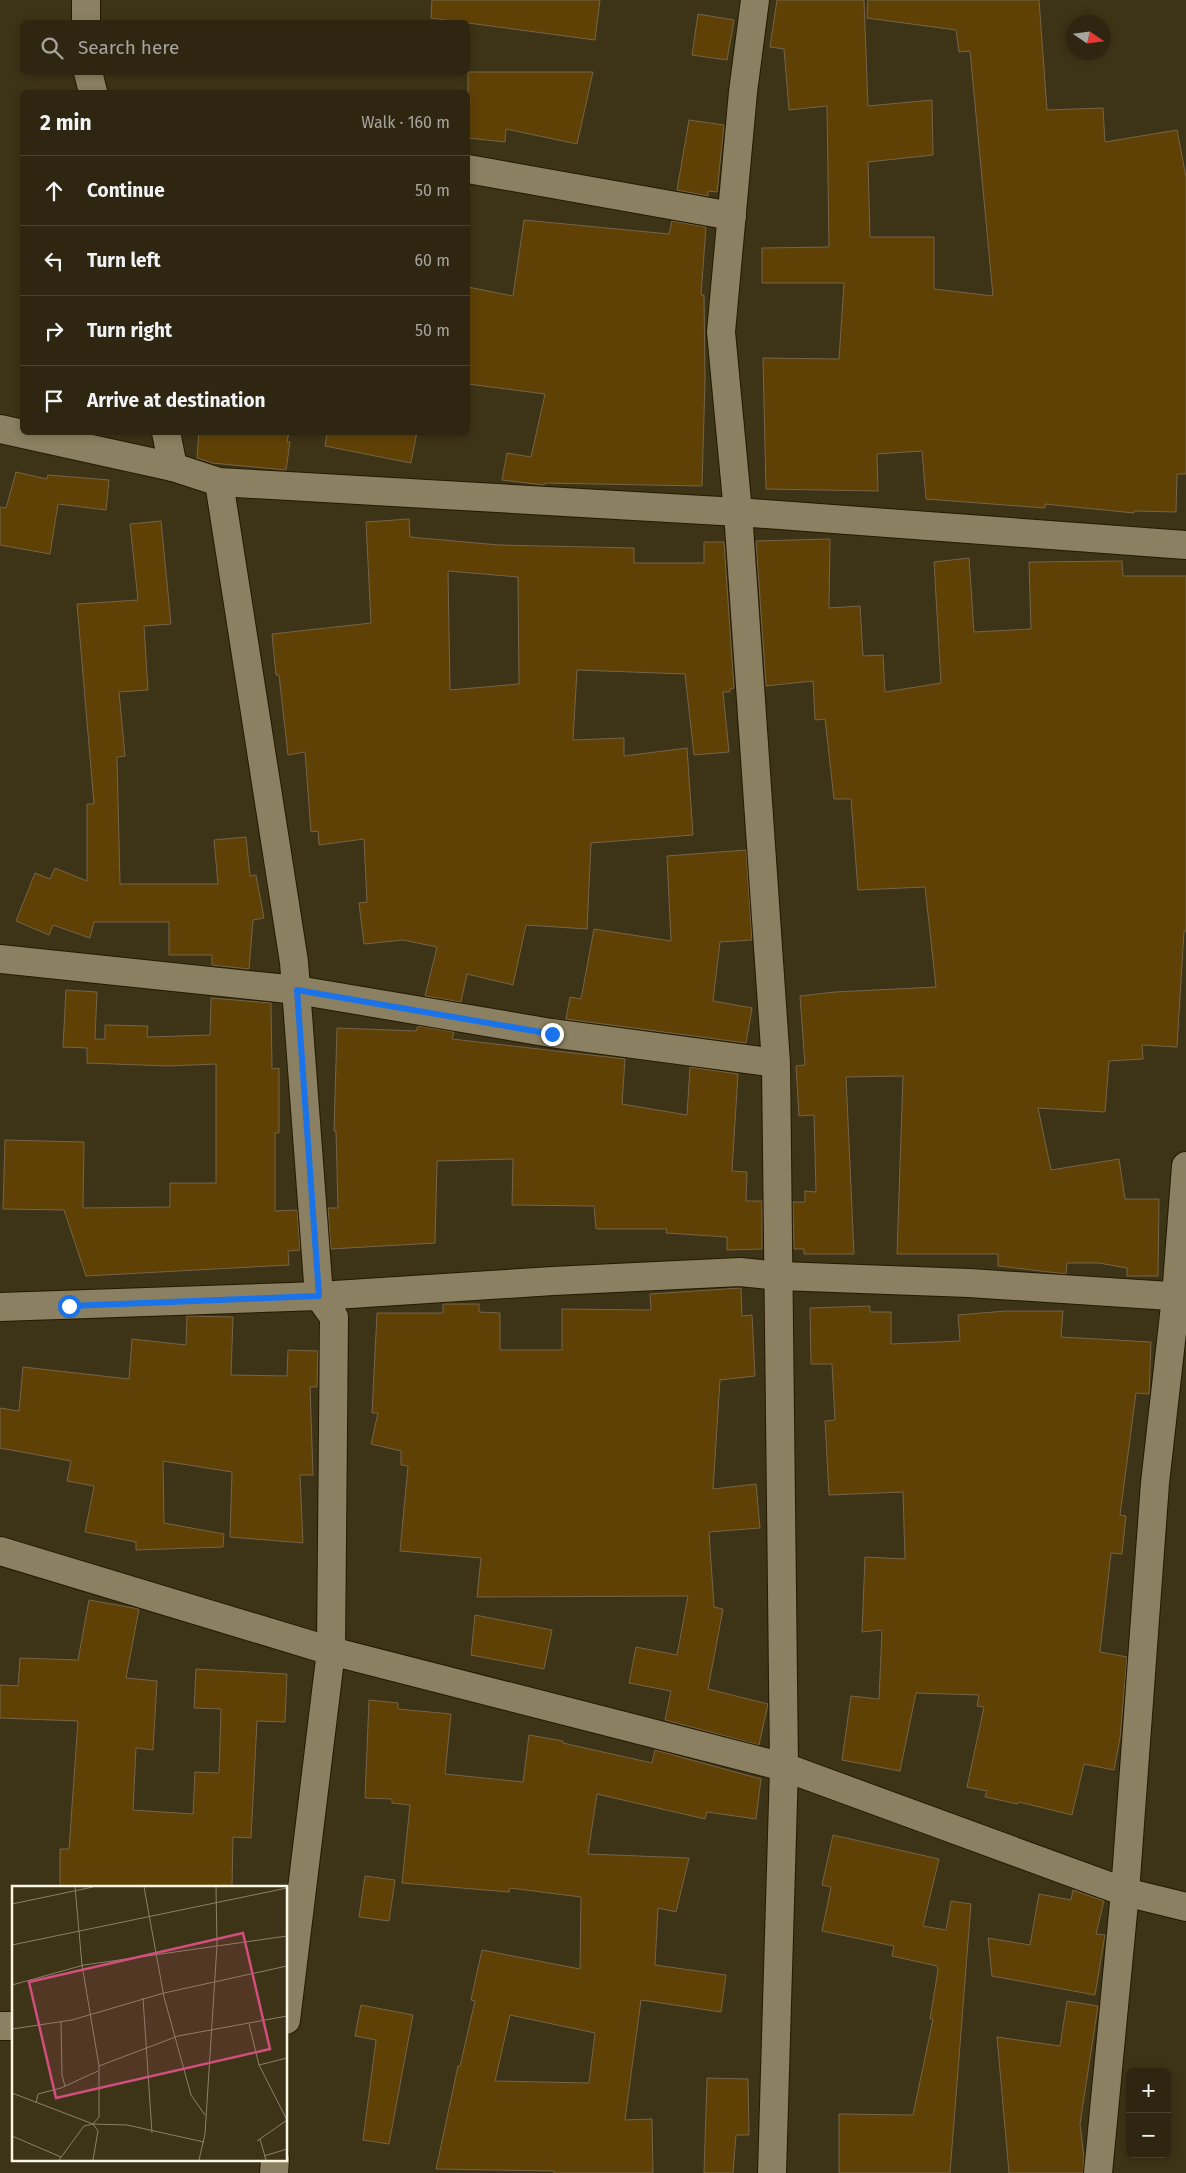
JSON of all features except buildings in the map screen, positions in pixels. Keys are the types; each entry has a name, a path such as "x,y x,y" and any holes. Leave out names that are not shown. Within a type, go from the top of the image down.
{"street":[{"path":"86,0 86,20"},
{"path":"755,0 743,92 722,332 738,512 776,1063 780,1276 784,1767 772,2173"},
{"path":"89,75 92,90"},
{"path":"470,169 732,216"},
{"path":"0,429 20,433"},
{"path":"27,435 173,467 219,482 738,512 1186,545"},
{"path":"167,435 173,467"},
{"path":"219,482 297,990 319,1296 334,1317 331,1651 288,2004"},
{"path":"0,959 297,990 552,1034 776,1063"},
{"path":"1098,2173 1125,1892 1155,1483 1181,1297 1186,1166"},
{"path":"0,1307 319,1296 553,1281 740,1272 780,1276 969,1283 1181,1297"},
{"path":"0,1551 331,1651 784,1767 1125,1892 1186,1907"},
{"path":"274,2173 275,2160"}],"route":[{"path":"69,1306 319,1296 297,990 552,1034"}]}
